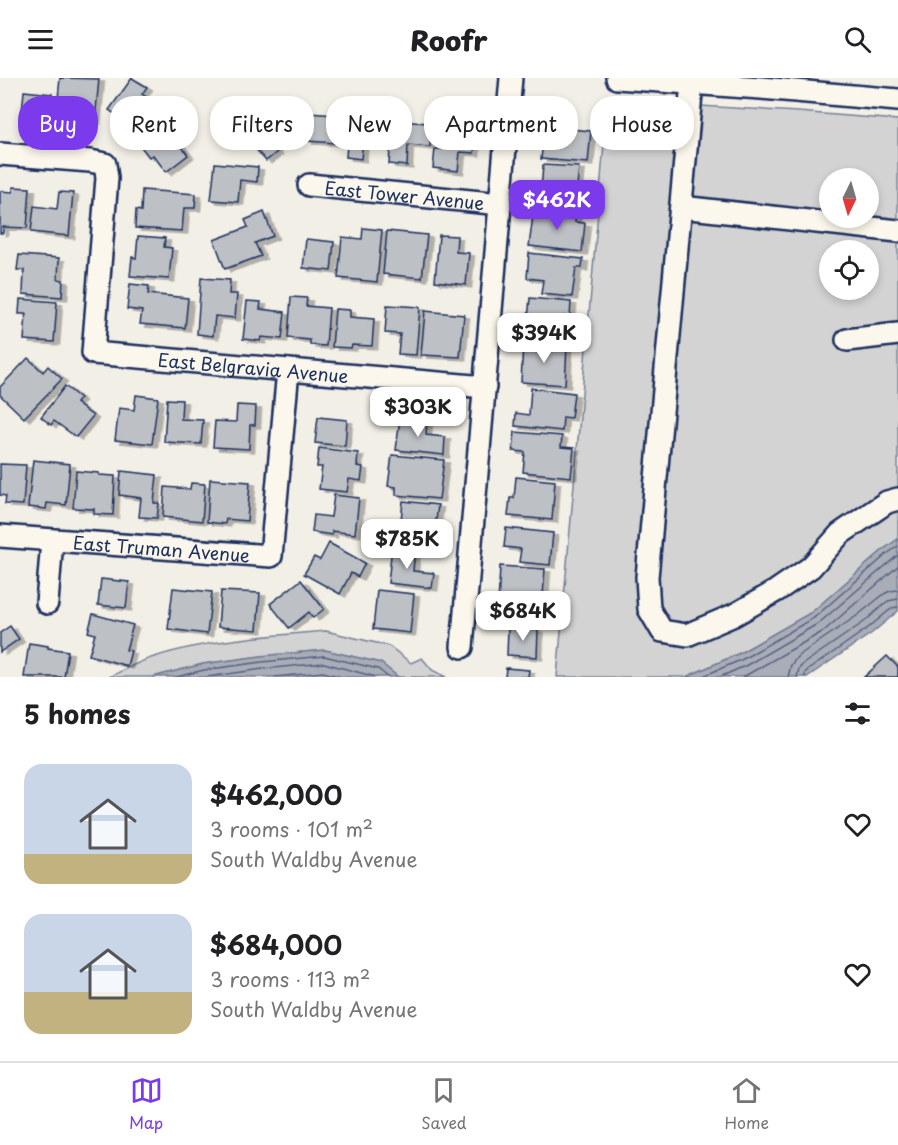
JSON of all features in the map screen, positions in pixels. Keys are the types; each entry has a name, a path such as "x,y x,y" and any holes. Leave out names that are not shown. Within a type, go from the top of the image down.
{"street":[{"path":"462,647 511,78"},
{"path":"617,78 692,83 762,83 898,100"},
{"path":"692,83 647,576 649,609 662,631 687,635 734,615 776,591 811,567 840,534 887,502 898,499"},
{"name":"East Belgravia Avenue","path":"0,154 105,164 107,178 93,353 485,387"},
{"name":"East Tower Avenue","path":"309,185 501,204"},
{"path":"681,207 898,231"},
{"path":"847,340 898,334"},
{"name":"East Truman Avenue","path":"0,536 272,556 288,370"},
{"name":"East Truman Avenue","path":"47,603 52,540"}],"shaded area":[{"path":"694,106 898,120 898,539 812,612 740,653 686,677 557,677 603,150 694,150"},
{"path":"326,631 389,646 411,663 422,658 432,670 446,677 398,677 380,663 325,650 203,664 153,677 109,677 146,660 194,646 238,639"}],"water":[{"path":"898,539 898,611 872,633 807,677 686,677 740,653 812,612"},
{"path":"325,650 381,663 398,677 153,677 203,664"}],"building":[{"path":"60,78 99,79 97,96 58,96"},
{"path":"132,78 147,87 142,94 145,96 119,96"},
{"path":"24,91 52,94 52,96 24,96"},
{"path":"314,113 326,114 326,142 314,142"},
{"path":"412,122 424,123 424,146 412,145"},
{"path":"578,130 590,131 588,163 541,159 542,150 578,150"},
{"path":"144,150 184,150 188,155 166,172 153,155 149,157"},
{"path":"256,150 275,150 277,152 266,161"},
{"path":"347,150 362,150 361,159 346,157"},
{"path":"390,150 408,150 407,166 389,164"},
{"path":"435,150 474,150 474,153 460,152 458,171 433,168"},
{"path":"215,163 258,167 257,182 240,180 238,202 211,200"},
{"path":"543,165 579,167 575,207 540,204"},
{"path":"13,187 30,188 27,228 3,227 3,233 0,233 0,191 13,192"},
{"path":"142,190 196,194 195,208 184,208 182,231 135,228 136,210 141,211"},
{"path":"59,192 73,193 69,236 31,232 34,206 57,209"},
{"path":"534,208 576,213 575,222 585,223 582,252 529,246"},
{"path":"264,212 273,236 255,243 261,256 225,269 214,240 248,227 245,220"},
{"path":"363,228 382,230 377,282 338,278 342,237 362,239"},
{"path":"387,231 427,235 422,278 383,274"},
{"path":"439,235 457,236 456,252 469,253 466,285 435,281"},
{"path":"138,236 165,238 164,247 172,248 169,279 130,276 132,257 136,258"},
{"path":"306,239 334,242 331,271 303,268"},
{"path":"529,253 583,259 582,268 576,268 572,297 541,294 543,280 527,278"},
{"path":"19,255 59,258 58,279 63,280 62,297 23,294 24,270 17,270"},
{"path":"201,278 230,280 229,294 237,294 235,318 215,316 213,336 197,334"},
{"path":"130,284 149,286 148,294 188,298 185,328 140,324 142,311 127,309"},
{"path":"291,297 307,298 306,306 329,308 326,346 310,345 310,340 288,338"},
{"path":"530,298 571,302 570,317 563,316 560,341 520,336 522,319 528,319"},
{"path":"20,299 57,302 54,342 24,340 26,314 19,314"},
{"path":"247,301 261,302 260,309 285,312 282,339 261,337 260,341 243,339"},
{"path":"387,305 420,307 416,355 398,354 400,334 385,333"},
{"path":"335,309 350,310 350,317 374,319 372,346 332,347"},
{"path":"425,311 464,315 460,357 421,355"},
{"path":"523,343 567,346 565,385 521,382"},
{"path":"28,358 43,372 48,366 62,379 24,418 0,395 0,387"},
{"path":"65,386 80,398 76,403 93,416 76,437 54,421 51,425 41,417"},
{"path":"531,388 574,393 571,418 563,417 562,431 515,426 516,413 529,415"},
{"path":"136,395 158,398 152,444 115,440 119,408 134,410"},
{"path":"167,399 182,400 181,419 203,420 201,444 164,442"},
{"path":"237,405 256,406 255,425 250,425 249,449 213,447 215,421 236,422"},
{"path":"318,417 347,420 345,446 315,443"},
{"path":"400,418 427,421 426,435 445,437 444,455 396,450"},
{"path":"515,432 562,436 561,447 574,448 571,477 523,472 525,452 513,451"},
{"path":"319,448 358,453 357,466 363,467 361,481 349,479 347,492 319,489 322,467 317,467"},
{"path":"392,455 444,460 439,499 396,495 396,487 388,486"},
{"path":"33,460 70,464 66,505 47,503 46,509 28,507"},
{"path":"0,464 26,465 23,505 5,504 6,496 0,495"},
{"path":"76,471 115,476 113,515 94,514 94,509 73,508"},
{"path":"121,471 157,475 154,503 159,503 157,518 139,517 141,498 119,495"},
{"path":"516,477 555,481 552,520 508,516 510,498 514,498"},
{"path":"210,479 250,482 247,521 226,519 225,524 207,522"},
{"path":"191,483 205,484 202,521 163,517 165,487 190,489"},
{"path":"334,495 359,498 355,534 332,531 332,535 312,532 314,515 331,517"},
{"path":"403,501 438,505 433,544 399,540"},
{"path":"506,528 553,533 550,565 519,562 521,549 504,547"},
{"path":"329,543 365,563 358,577 351,573 340,594 304,574 314,557 320,560"},
{"path":"392,546 415,549 413,571 434,573 432,588 388,583"},
{"path":"500,566 545,569 542,609 498,605"},
{"path":"101,579 129,582 126,608 98,605"},
{"path":"301,580 324,609 313,618 309,612 289,628 270,604"},
{"path":"173,588 212,592 207,634 168,629"},
{"path":"377,590 414,594 410,633 373,629"},
{"path":"221,591 260,593 257,630 218,627"},
{"path":"93,614 133,625 126,650 131,651 127,666 89,655 95,634 88,632"},
{"path":"10,626 19,639 0,652 0,633"},
{"path":"508,628 538,630 537,657 507,655"},
{"path":"29,643 68,651 64,677 24,677"},
{"path":"887,656 898,667 898,677 864,677"},
{"path":"506,668 529,670 528,677 505,677"}]}
